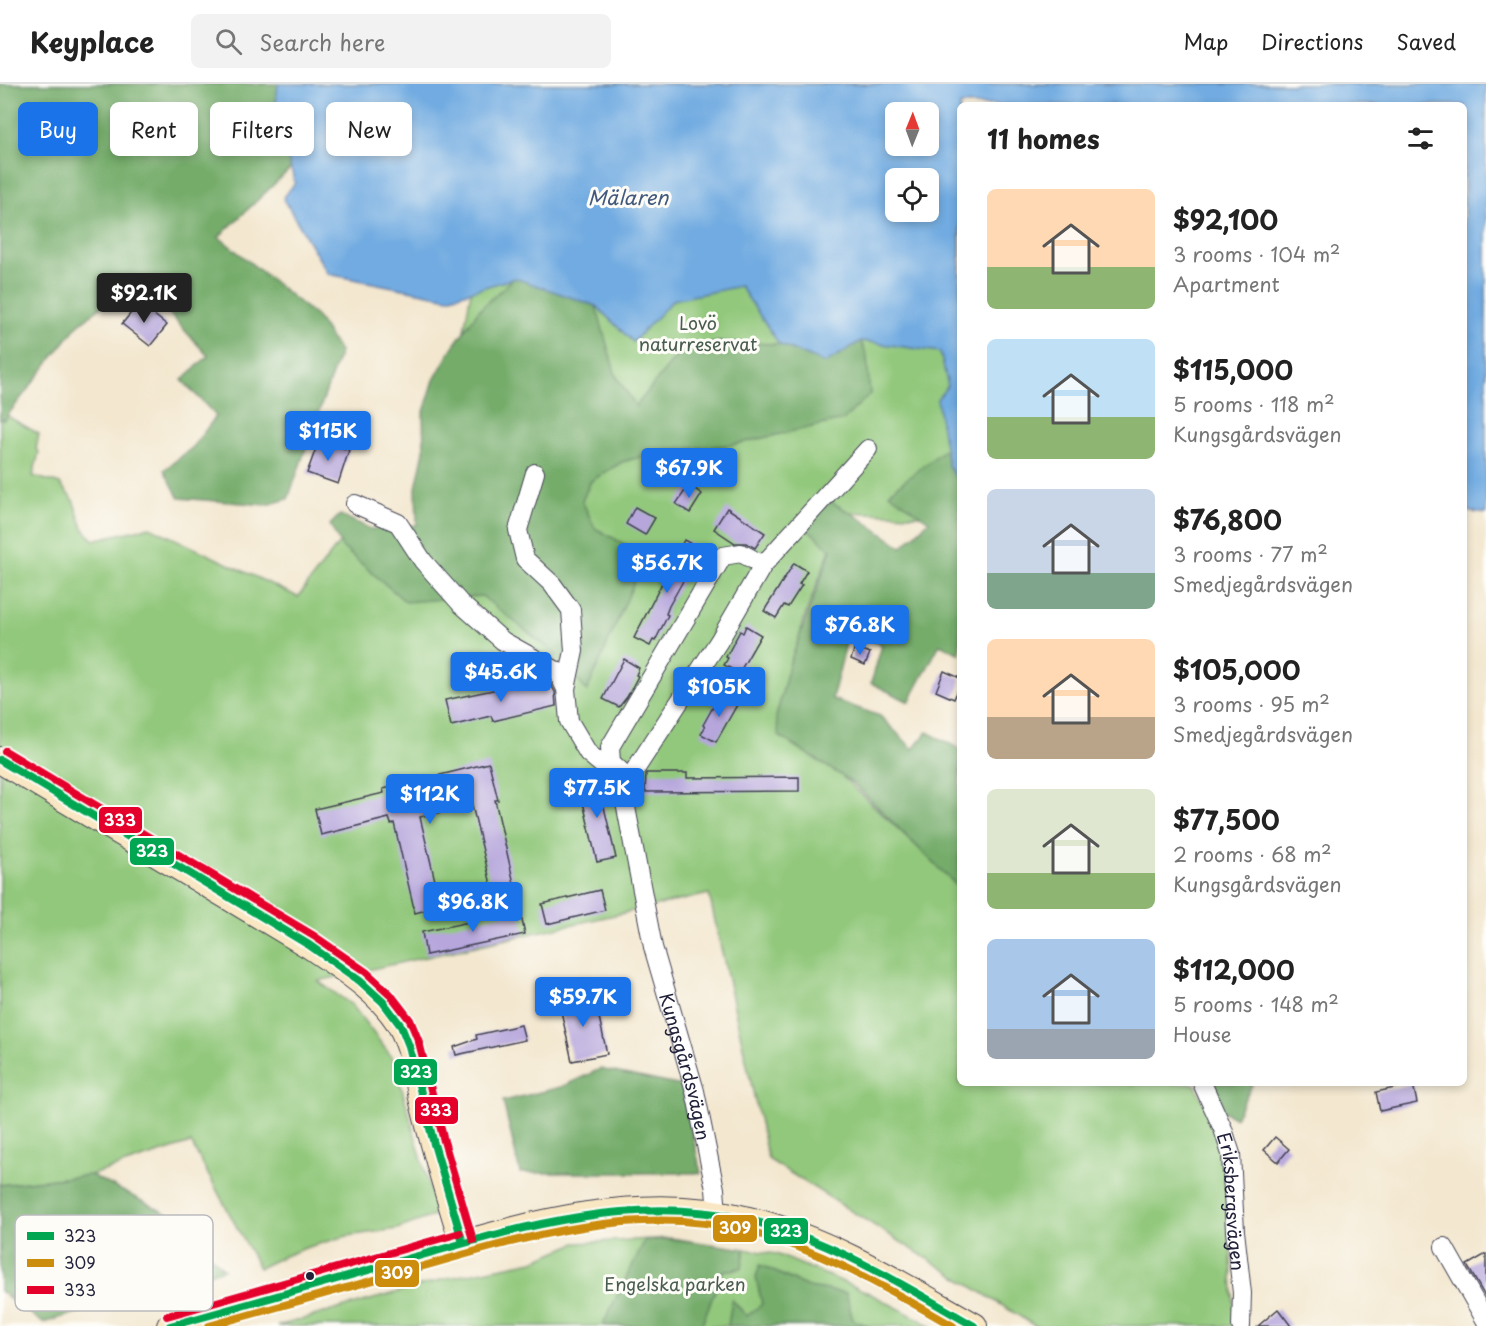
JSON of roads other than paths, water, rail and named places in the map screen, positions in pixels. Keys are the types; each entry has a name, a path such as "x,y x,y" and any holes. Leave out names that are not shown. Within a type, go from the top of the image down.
{"main road":[{"path":"0,760 309,945 350,973 380,1000 401,1027 409,1048 463,1243"},
{"path":"170,1326 463,1243 593,1214 650,1209 717,1213 792,1232 860,1262 974,1326"}],"street":[{"path":"762,565 741,553 723,556 610,747 611,762 626,786 719,641 762,565 868,449"},
{"name":"Kungsgårdsvägen","path":"534,473 518,530 525,559 552,584 571,610 574,651 566,689 569,721 588,753 626,786 654,947 696,1097 715,1189 717,1213"},
{"path":"355,504 398,523 423,561 461,604 503,641 557,671 566,689"},
{"name":"Eriksbergsvägen","path":"1203,1086 1223,1129 1231,1154 1235,1231 1242,1293 1241,1326"},
{"path":"1444,1247 1486,1321"}],"water":[{"name":"Mälaren","path":"278,84 1486,84 1486,514 1467,511 1467,102 957,102 957,479 948,465 937,399 948,386 940,352 861,341 825,363 779,344 740,286 673,300 633,342 596,306 515,278 448,298 328,274 283,198 295,183 287,156 314,156 314,102 276,102"}],"park label":[{"name":"Lovö naturreservat","path":"698,332"},
{"name":"Engelska parken","path":"675,1283"}]}
